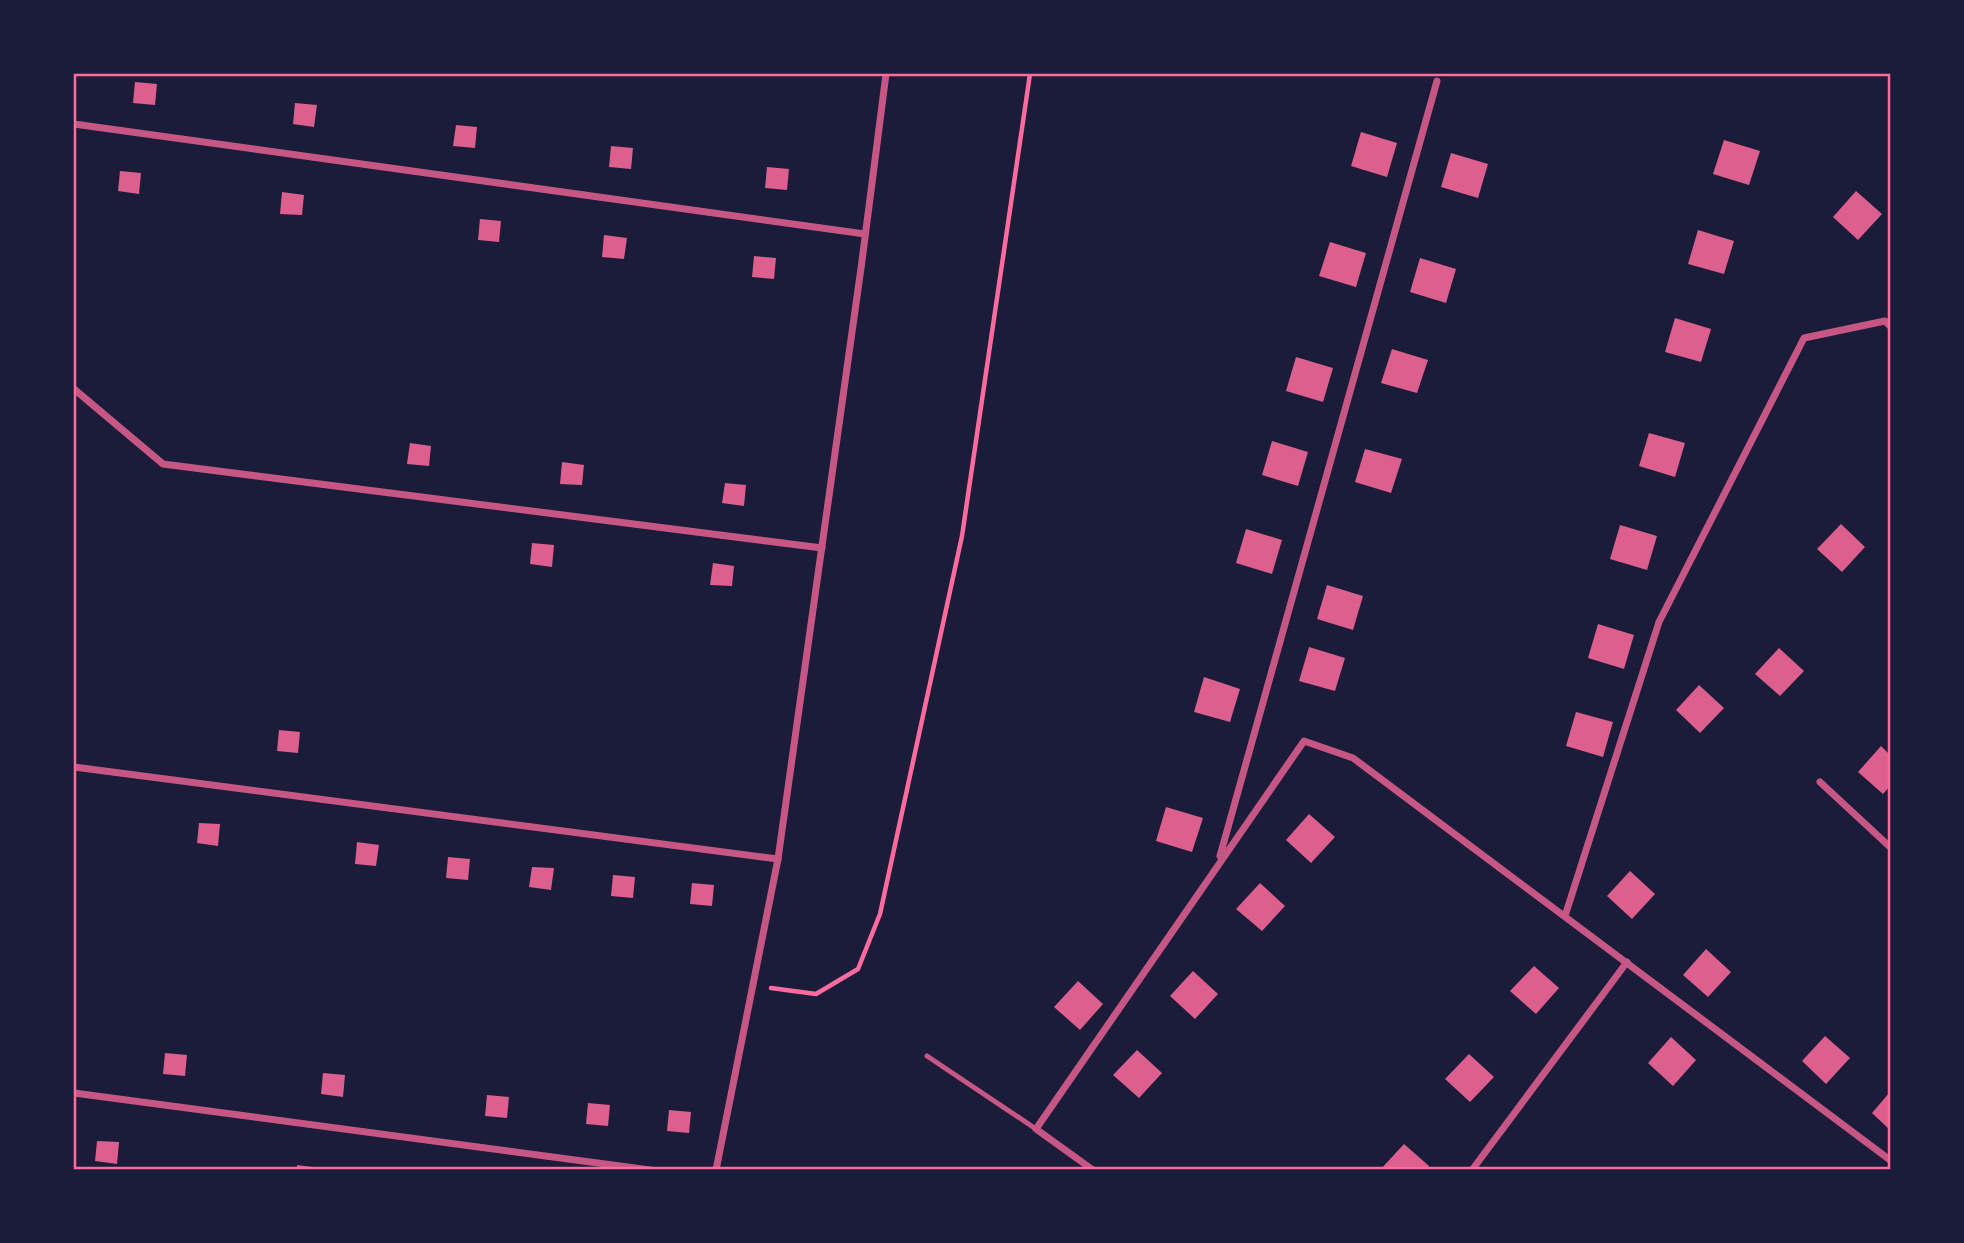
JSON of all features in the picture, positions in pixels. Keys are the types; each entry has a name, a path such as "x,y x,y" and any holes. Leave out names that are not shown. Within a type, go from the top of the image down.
{"street":[{"path":"716,1170 778,859 886,74"},
{"path":"1218,864 1437,81"},
{"path":"74,124 865,234"},
{"path":"1565,916 1659,622 1804,338 1885,321 1891,326"},
{"path":"74,388 163,464 822,548"},
{"path":"1093,1170 1036,1129 1304,741 1353,758 1891,1160"},
{"path":"74,767 778,859"},
{"path":"1820,782 1891,847"},
{"path":"1472,1170 1627,962"},
{"path":"74,1093 650,1170"}],"lane":[{"path":"927,1056 1036,1129"}],"path":[{"path":"753,985 816,994 858,970 880,914 962,536 1030,74"}],"building":[{"path":"135,82 157,84 155,105 133,103"},
{"path":"295,103 317,105 314,127 293,124"},
{"path":"456,125 477,127 475,148 453,146"},
{"path":"1361,132 1397,143 1387,177 1351,166"},
{"path":"1724,140 1760,151 1749,185 1713,174"},
{"path":"611,146 633,148 631,169 609,167"},
{"path":"1451,153 1488,164 1478,198 1441,187"},
{"path":"767,167 789,169 787,190 765,188"},
{"path":"120,171 141,173 139,194 118,191"},
{"path":"1856,191 1882,214 1858,240 1833,217"},
{"path":"282,192 304,195 302,215 280,214"},
{"path":"480,219 501,221 499,242 478,240"},
{"path":"1698,230 1734,241 1724,274 1688,264"},
{"path":"604,235 627,238 624,259 602,257"},
{"path":"1330,242 1366,253 1356,287 1319,276"},
{"path":"754,256 776,258 774,279 752,277"},
{"path":"1420,258 1456,269 1446,303 1410,292"},
{"path":"1675,318 1711,329 1701,362 1665,352"},
{"path":"1392,349 1428,360 1417,393 1381,383"},
{"path":"1296,357 1333,368 1323,402 1286,391"},
{"path":"1649,433 1685,443 1675,477 1639,466"},
{"path":"1272,441 1308,452 1298,486 1262,475"},
{"path":"410,443 431,446 429,466 407,464"},
{"path":"1365,449 1402,459 1391,493 1355,482"},
{"path":"562,462 584,465 582,485 560,484"},
{"path":"725,483 746,485 744,506 722,503"},
{"path":"1841,524 1865,547 1842,572 1817,549"},
{"path":"1620,525 1657,536 1647,570 1610,559"},
{"path":"1246,529 1282,540 1272,574 1236,563"},
{"path":"532,543 554,545 552,567 530,564"},
{"path":"713,563 734,566 732,586 710,585"},
{"path":"1327,585 1363,596 1353,630 1317,619"},
{"path":"1598,624 1634,635 1624,669 1588,658"},
{"path":"1309,647 1345,658 1335,691 1299,681"},
{"path":"1779,648 1804,671 1780,696 1755,674"},
{"path":"1204,677 1240,689 1230,722 1194,712"},
{"path":"1699,685 1724,708 1700,733 1676,710"},
{"path":"1576,712 1613,722 1603,757 1566,746"},
{"path":"279,730 300,732 298,753 277,751"},
{"path":"1881,746 1890,755 1890,786 1883,794 1858,772"},
{"path":"1166,807 1203,818 1192,852 1156,841"},
{"path":"1309,814 1335,837 1311,863 1286,840"},
{"path":"199,823 220,824 218,846 197,843"},
{"path":"357,842 379,845 376,866 355,864"},
{"path":"448,857 470,859 468,880 446,878"},
{"path":"532,867 554,868 551,890 529,887"},
{"path":"1630,871 1655,894 1632,919 1607,896"},
{"path":"613,875 635,877 633,898 611,896"},
{"path":"692,883 714,885 712,906 690,904"},
{"path":"1260,883 1285,906 1262,931 1236,909"},
{"path":"1706,949 1731,972 1708,997 1683,975"},
{"path":"1534,966 1559,988 1536,1014 1510,991"},
{"path":"1193,971 1218,994 1195,1019 1170,996"},
{"path":"1078,981 1103,1004 1080,1030 1054,1007"},
{"path":"1825,1036 1850,1058 1826,1084 1802,1061"},
{"path":"1671,1037 1696,1060 1673,1086 1648,1063"},
{"path":"1137,1050 1162,1073 1139,1098 1113,1075"},
{"path":"165,1053 187,1055 185,1076 163,1074"},
{"path":"1469,1054 1494,1077 1470,1102 1445,1079"},
{"path":"323,1073 345,1075 343,1097 321,1094"},
{"path":"1890,1092 1890,1130 1872,1113"},
{"path":"487,1095 509,1097 507,1118 485,1116"},
{"path":"588,1103 610,1105 608,1126 586,1124"},
{"path":"669,1110 691,1112 689,1133 667,1131"},
{"path":"97,1141 119,1142 117,1164 95,1161"},
{"path":"1404,1144 1429,1166 1426,1170 1380,1170"},
{"path":"297,1165 320,1168 320,1170 297,1170"}]}
